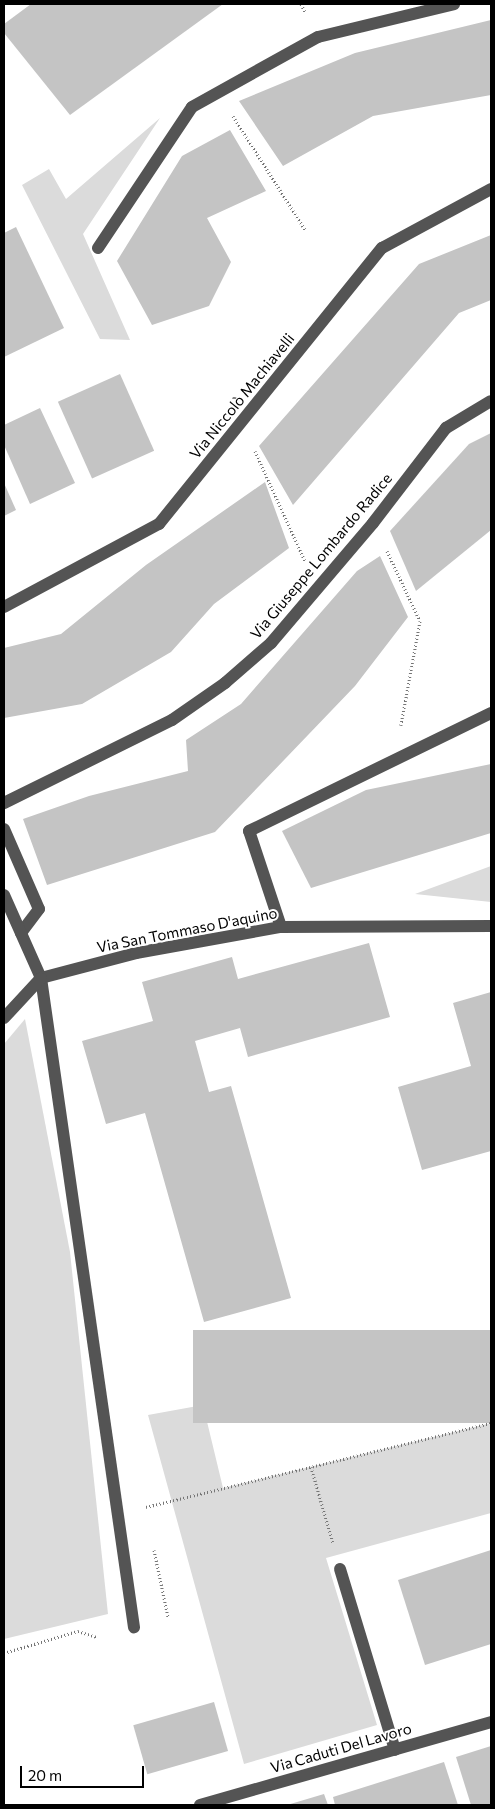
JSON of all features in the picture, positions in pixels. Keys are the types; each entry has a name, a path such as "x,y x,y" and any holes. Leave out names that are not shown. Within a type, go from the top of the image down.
{"street":[{"path":"98,248 192,107 318,37 454,4"},
{"name":"Via Niccolò Machiavelli","path":"4,607 159,524 382,248 491,189"},
{"name":"Via Giuseppe Lombardo Radice","path":"4,803 172,720 225,683 271,643 374,523 446,428 491,401"},
{"path":"281,927 249,831 491,713"},
{"path":"4,828 39,909 20,933"},
{"path":"4,895 41,978 134,1627"},
{"name":"Via San Tommaso D'aquino","path":"41,978 136,953 281,927 491,926"},
{"path":"4,1018 41,978"},
{"path":"340,1569 395,1750"},
{"name":"Via Caduti Del Lavoro","path":"200,1805 491,1722"}],"path":[{"path":"218,93 306,231"},
{"path":"242,422 317,589"},
{"path":"374,523 420,621 394,760"},
{"path":"145,1507 491,1423"},
{"path":"311,1466 340,1569"},
{"path":"4,1653 78,1631 97,1637"}],"shaded area":[{"path":"160,118 83,234 130,340 100,339 22,185 49,169 66,199"},
{"path":"491,866 491,902 415,894"},
{"path":"25,1019 70,1252 108,1614 4,1639 4,1044"},
{"path":"203,1405 223,1488 491,1423 491,1513 326,1558 377,1725 244,1764 148,1415"}],"building":[{"path":"31,4 223,4 70,115 4,33 4,24"},
{"path":"491,20 491,95 373,116 283,166 239,101 355,53"},
{"path":"230,130 266,191 207,218 231,262 209,306 152,325 117,261 182,156"},
{"path":"16,227 64,328 4,357 4,233"},
{"path":"491,235 491,300 459,313 293,505 259,446 419,264"},
{"path":"120,374 154,451 92,478 58,402"},
{"path":"40,408 75,483 30,504 4,445 4,425"},
{"path":"491,433 491,530 416,591 390,531 469,444"},
{"path":"265,482 289,548 214,604 171,652 82,704 4,718 4,648 61,634 146,565"},
{"path":"4,483 16,510 4,516"},
{"path":"380,556 408,617 355,686 215,832 47,885 23,819 89,796 188,771 186,740 241,704 357,571"},
{"path":"491,764 491,833 311,888 282,831 366,790"},
{"path":"369,943 390,1017 248,1057 240,1028 195,1041 209,1092 231,1086 291,1298 204,1322 145,1113 106,1124 82,1041 153,1021 142,982 232,957 238,979"},
{"path":"491,992 491,1151 422,1170 398,1087 471,1066 453,1003"},
{"path":"193,1330 491,1330 491,1423 193,1423"},
{"path":"491,1550 491,1644 425,1665 398,1580"},
{"path":"214,1702 228,1751 147,1774 133,1725"},
{"path":"491,1746 491,1805 471,1805 456,1757"},
{"path":"444,1762 458,1805 335,1805 333,1797"},
{"path":"324,1794 328,1805 287,1805"}]}
